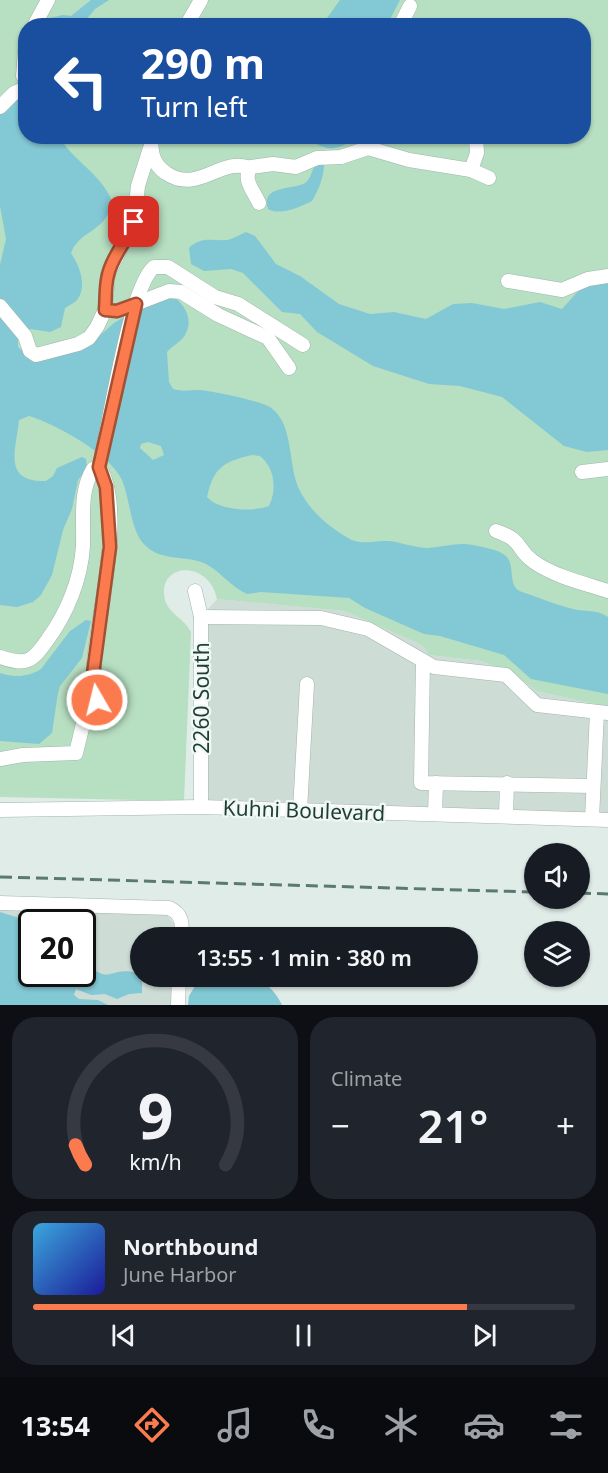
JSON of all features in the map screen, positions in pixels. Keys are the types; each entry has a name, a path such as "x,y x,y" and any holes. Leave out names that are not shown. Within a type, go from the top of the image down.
{"street":[{"path":"38,18 48,0"},
{"path":"191,18 201,0"},
{"path":"404,18 410,6"},
{"path":"0,107 18,88"},
{"path":"471,170 477,153 476,144"},
{"path":"150,152 164,172 186,181 202,178 232,166 250,168 258,164 296,167 317,158 340,157 368,148 409,160 471,170 489,178"},
{"path":"0,306 25,336 30,351 36,355 78,344 93,333 105,310 108,274 128,240 134,222 138,186 150,152"},
{"path":"250,168 247,180 259,203"},
{"path":"0,759 23,755 76,753 83,724 97,704 93,674 110,547 106,487 100,464 135,307 150,270 163,265 197,283 215,297 238,304 262,317 303,345"},
{"path":"508,281 562,290 588,279 608,276"},
{"path":"105,310 117,311 135,307 169,291 180,292 218,315 268,338 289,368"},
{"path":"0,657 20,664 28,662 45,644 65,615 80,563 87,480 93,469 100,464"},
{"path":"582,472 608,469"},
{"path":"496,531 514,538 534,562 558,575 608,591"},
{"name":"2260 South","path":"195,591 201,616 201,807"},
{"path":"201,616 321,618 368,629 434,667 506,675 537,705 602,712 593,786 592,819"},
{"path":"423,661 421,783 593,786"},
{"path":"300,810 307,684"},
{"path":"435,814 436,783"},
{"path":"506,816 507,783"},
{"name":"Kuhni Boulevard","path":"0,810 201,807 608,819"},
{"path":"0,903 169,908 177,912 182,919 182,927"},
{"path":"178,1005 179,987"}],"shaded area":[{"path":"217,599 345,611 422,645 429,655 482,661 518,677 537,691 608,707 608,820 201,807 201,617"},
{"path":"0,909 18,910 18,987 96,987 96,912 167,915 176,927 130,927 130,987 175,987 174,1005 0,1005"}],"green space":[{"path":"0,0 608,0 608,707 537,691 518,677 482,661 429,655 422,645 345,611 217,599 212,586 204,577 185,570 175,572 168,578 164,587 165,600 173,613 185,623 191,632 184,801 0,797"}],"water":[{"path":"91,0 109,0 95,9 88,18 50,18 71,16"},
{"path":"340,0 400,0 391,18 327,18"},
{"path":"18,99 18,144 65,144 100,182 112,201 105,219 75,245 71,253 79,269 82,288 76,301 65,308 61,327 50,332 30,329 18,338 18,347 25,353 75,350 97,338 114,323 135,310 172,296 181,303 187,313 189,324 183,337 167,352 169,382 173,389 215,392 270,407 278,414 287,434 293,470 304,498 321,518 348,538 357,542 388,541 423,548 462,544 493,549 500,552 510,562 514,585 522,592 578,610 604,614 608,617 608,694 531,679 504,655 440,636 424,634 365,608 349,598 261,592 247,594 206,564 156,553 149,549 138,536 125,487 116,470 81,441 29,416 19,420 15,453 17,470 23,476 32,480 46,481 53,476 57,468 82,457 86,459 87,468 78,480 72,509 63,530 52,575 41,595 33,602 17,607 0,605 0,265 6,239 0,206 0,112","holes":["148,442 161,446 164,455 153,460 140,448 141,444","252,455 260,456 272,473 274,486 269,506 254,509 228,508 212,502 207,497 213,479 221,467 234,460"]},
{"path":"316,144 345,144 336,148"},
{"path":"316,163 324,163 324,168 321,183 312,201 284,211 268,209 267,201 273,192 305,183"},
{"path":"246,232 255,236 276,264 300,276 339,304 370,314 394,312 426,319 453,304 472,303 504,309 540,302 562,309 581,288 608,280 608,450 587,452 564,446 502,397 460,386 429,384 373,366 317,332 300,314 282,312 243,273 231,269 204,271 191,264 189,248 194,244 203,240 227,240"},
{"path":"86,620 91,621 82,658 60,686 52,733 39,744 0,741 0,673 21,676 41,669 70,631"},
{"path":"0,912 18,918 18,987 96,987 96,971 105,975 130,971 130,987 142,987 142,993 129,994 117,999 105,994 91,995 76,989 74,995 79,999 98,1000 108,1005 0,1005"},
{"path":"194,987 269,987 282,1005 188,1005 189,996"}],"railway":[{"path":"0,877 524,892"},
{"path":"590,893 608,894"}],"route":[{"path":"97,700 93,674 98,623 110,547 106,487 102,470 99,467 136,304 117,311 105,310 108,274 128,240 134,222"}]}
